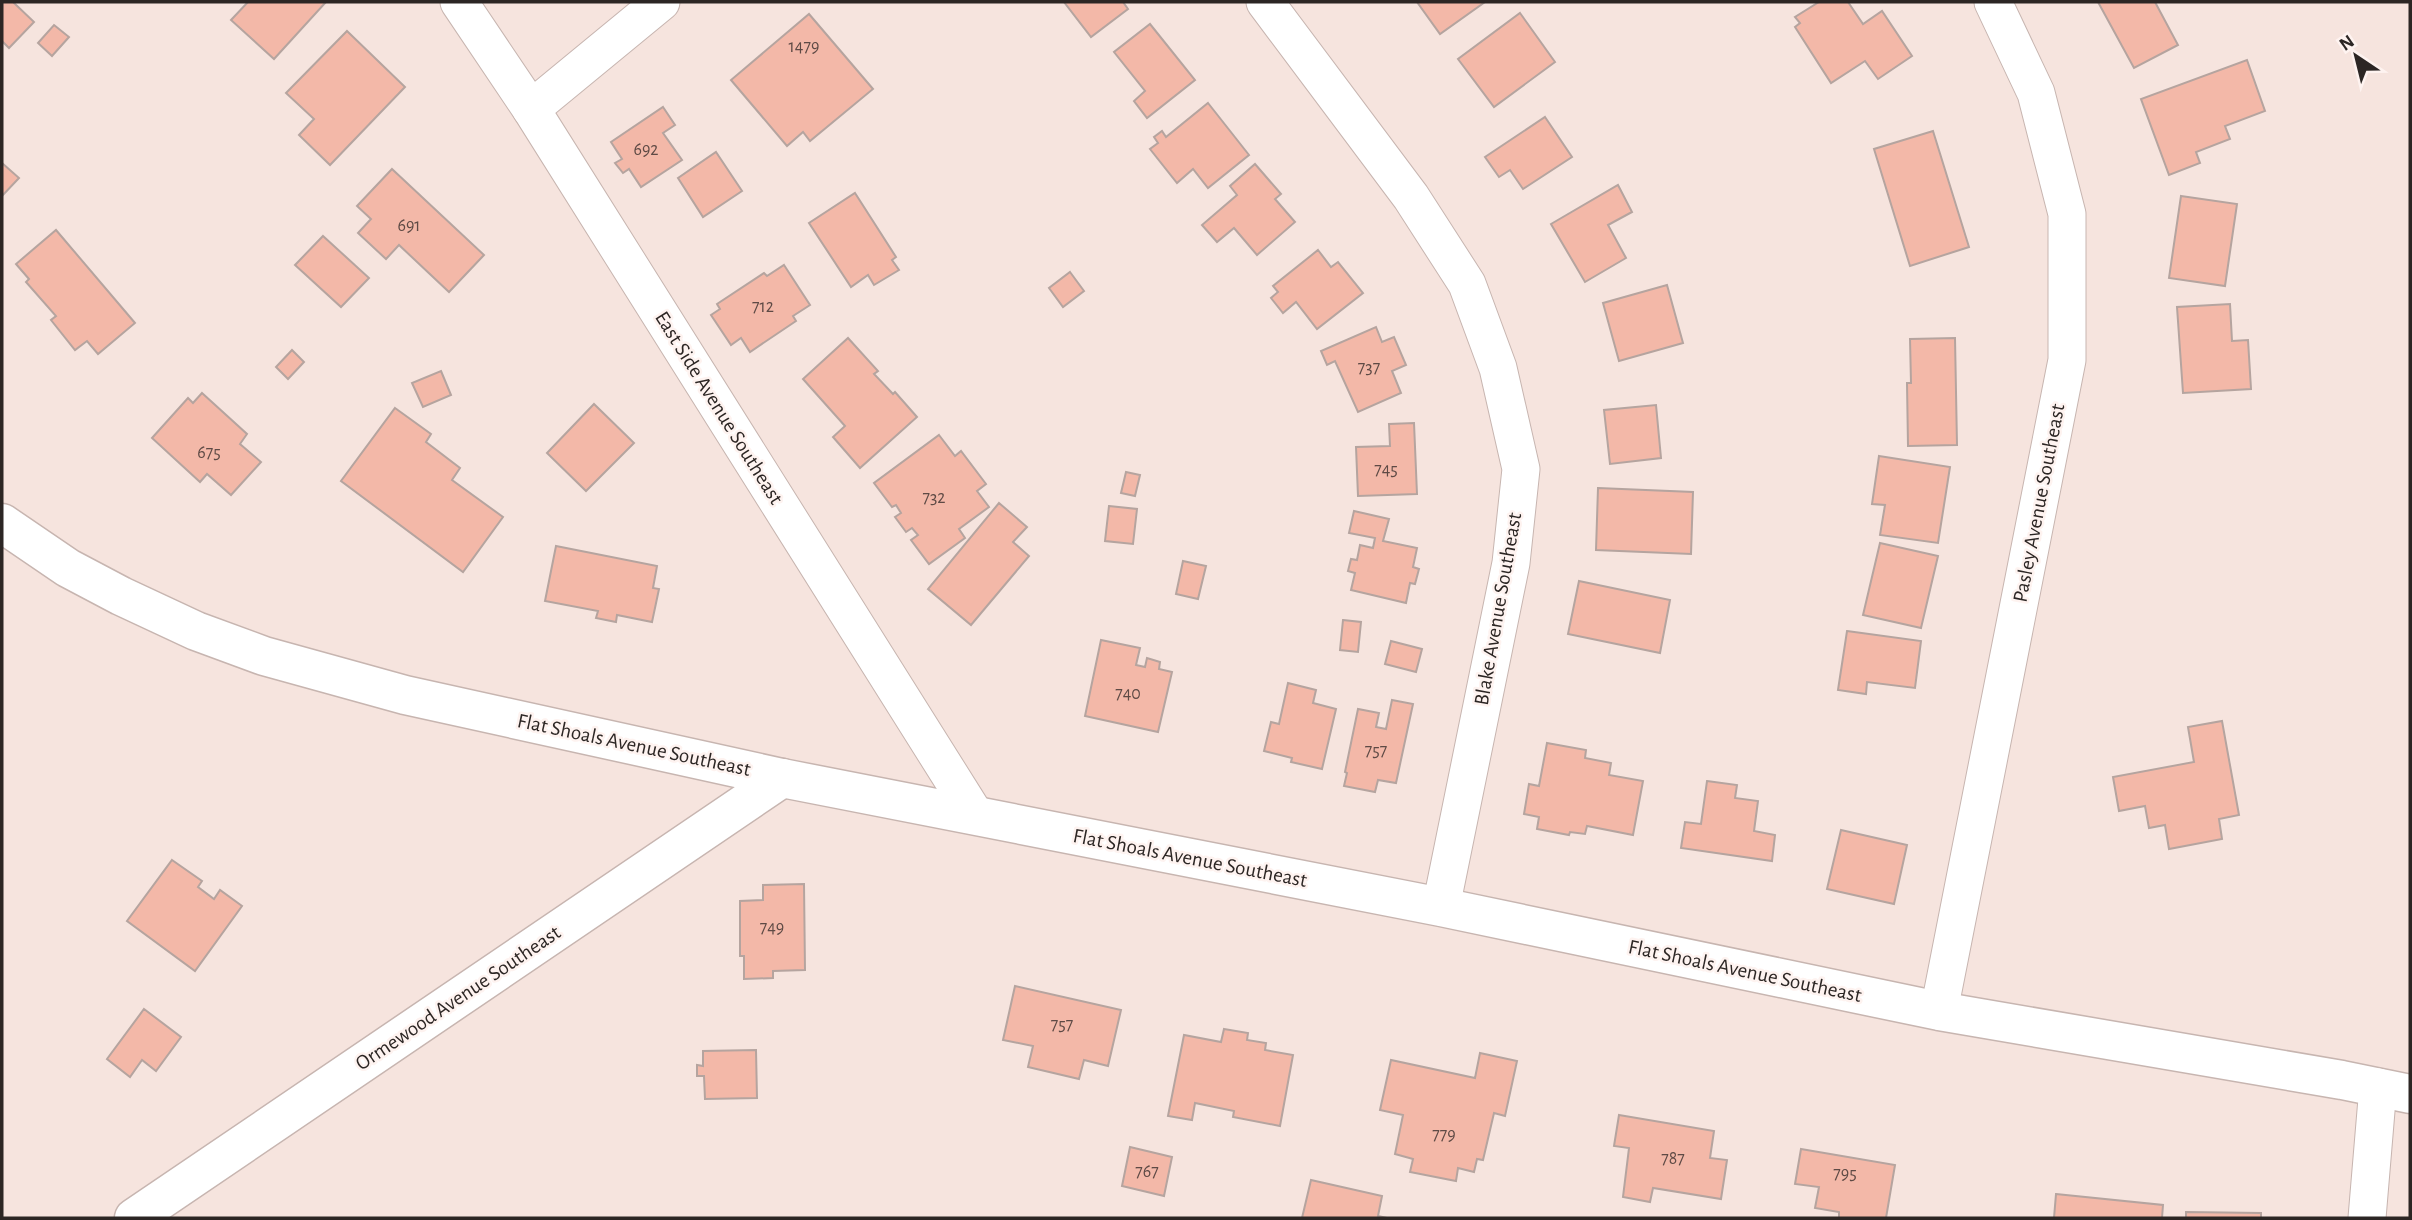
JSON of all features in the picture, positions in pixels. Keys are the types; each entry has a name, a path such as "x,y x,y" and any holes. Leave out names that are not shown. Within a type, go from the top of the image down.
{"street":[{"name":"East Side Avenue Southeast","path":"459,2 531,109 975,816"},
{"path":"531,109 662,2"},
{"name":"Blake Avenue Southeast","path":"1265,2 1411,197 1468,284 1499,368 1521,469 1511,563 1441,907"},
{"name":"Pasley Avenue Southeast","path":"1939,1011 2067,359 2067,214 2036,93 1993,2"},
{"name":"Flat Shoals Avenue Southeast","path":"2,523 68,568 196,631 264,656 405,695 782,778 1441,907 1939,1011 2394,1091"},
{"name":"Ormewood Avenue Southeast","path":"134,1218 782,778"},
{"path":"2367,1218 2394,1091"}],"building":[{"path":"2,2 13,2 34,22 9,48 2,41"},
{"path":"248,2 326,2 274,59 231,20"},
{"path":"1064,2 1123,2 1128,9 1091,37"},
{"path":"1417,2 1485,2 1440,34"},
{"path":"1819,2 1848,2 1863,24 1882,11 1912,56 1878,79 1865,61 1831,83 1795,27 1800,23 1795,17"},
{"path":"2098,2 2155,2 2178,45 2134,68"},
{"path":"1520,13 1555,62 1494,107 1458,59"},
{"path":"809,14 873,89 810,141 803,132 787,146 731,80"},
{"path":"1150,24 1195,80 1147,118 1134,101 1145,91 1114,52"},
{"path":"54,25 69,37 52,56 38,43"},
{"path":"347,31 405,87 330,165 299,135 314,119 286,93"},
{"path":"2247,60 2265,111 2225,126 2230,139 2196,152 2200,163 2169,175 2141,99"},
{"path":"1208,103 1249,155 1208,188 1193,169 1177,183 1150,149 1158,143 1154,137 1162,131 1166,137"},
{"path":"663,107 675,125 663,133 682,160 641,187 629,169 623,173 615,163 622,159 611,142"},
{"path":"1545,117 1572,157 1523,189 1510,170 1499,177 1485,157"},
{"path":"1933,131 1969,247 1910,266 1874,149"},
{"path":"716,152 742,191 703,217 678,178"},
{"path":"2,163 19,178 2,196"},
{"path":"1255,164 1281,194 1275,199 1295,222 1257,255 1234,228 1217,242 1202,225 1237,195 1230,186"},
{"path":"392,169 484,255 449,292 399,245 386,259 358,233 371,219 357,206"},
{"path":"1618,185 1632,212 1608,225 1626,258 1585,282 1551,224"},
{"path":"855,193 896,257 892,260 899,270 874,285 868,275 851,287 809,223"},
{"path":"2181,196 2237,204 2225,286 2169,278"},
{"path":"56,230 135,323 98,354 87,341 75,350 51,320 56,316 26,282 29,279 16,264"},
{"path":"323,236 369,278 341,307 295,265"},
{"path":"1318,250 1331,267 1338,262 1363,293 1317,329 1296,302 1283,313 1271,298 1278,292 1273,286"},
{"path":"784,265 810,305 793,316 796,321 750,352 741,338 731,345 711,315 720,309 717,304 764,273 767,276"},
{"path":"1070,272 1084,291 1063,307 1049,288"},
{"path":"1667,285 1683,343 1619,361 1603,303"},
{"path":"2230,304 2232,341 2248,340 2251,389 2183,393 2177,307"},
{"path":"1376,327 1382,342 1394,337 1406,365 1392,371 1401,393 1358,412 1335,361 1327,365 1321,351"},
{"path":"848,338 878,371 874,374 893,394 895,392 917,417 860,468 833,437 845,426 803,379"},
{"path":"1955,338 1957,445 1908,446 1907,383 1911,383 1910,339"},
{"path":"292,350 304,362 288,379 276,367"},
{"path":"441,371 451,395 423,407 412,383"},
{"path":"202,393 247,434 240,444 261,462 231,495 207,474 200,482 152,438 188,398 193,403"},
{"path":"594,404 634,443 586,491 547,453"},
{"path":"1656,405 1661,458 1610,464 1604,410"},
{"path":"395,408 431,434 426,442 460,468 452,480 503,517 463,572 341,481"},
{"path":"1414,423 1417,494 1358,496 1356,447 1390,446 1389,424"},
{"path":"939,435 955,456 961,451 986,484 977,491 989,507 959,529 965,538 929,564 911,540 918,535 912,528 906,532 895,517 901,513 896,505 892,507 874,483"},
{"path":"1879,456 1950,467 1938,543 1880,535 1885,505 1872,504"},
{"path":"1126,472 1140,475 1135,496 1121,493"},
{"path":"1598,488 1693,492 1691,554 1596,550"},
{"path":"999,503 1027,527 1013,542 1029,556 971,625 928,589"},
{"path":"1109,506 1137,509 1133,544 1105,541"},
{"path":"1354,511 1389,519 1383,541 1417,548 1413,567 1419,569 1415,584 1410,583 1406,603 1351,590 1355,573 1348,571 1351,559 1357,560 1360,545 1373,548 1375,538 1349,533"},
{"path":"1880,543 1938,556 1921,628 1863,615"},
{"path":"556,546 657,566 653,588 659,589 652,622 617,615 616,622 596,618 598,611 545,601"},
{"path":"1183,561 1206,566 1198,599 1176,594"},
{"path":"1579,581 1670,600 1660,653 1568,634"},
{"path":"1343,620 1361,622 1358,652 1340,650"},
{"path":"1847,631 1921,641 1915,688 1867,682 1866,694 1838,690"},
{"path":"1101,640 1140,648 1136,665 1145,667 1147,658 1160,662 1159,669 1172,672 1158,732 1085,716"},
{"path":"1391,641 1422,649 1416,672 1385,664"},
{"path":"1288,683 1316,690 1313,703 1336,709 1322,769 1291,762 1292,758 1264,751 1271,722 1279,724"},
{"path":"1392,700 1413,704 1396,783 1378,780 1375,792 1344,786 1358,709 1379,713 1376,727 1386,729"},
{"path":"2222,721 2239,815 2219,819 2222,839 2169,849 2165,825 2149,828 2145,806 2119,811 2113,777 2194,762 2188,727"},
{"path":"1547,743 1586,750 1585,758 1611,763 1609,775 1643,781 1633,835 1587,826 1585,834 1570,832 1569,835 1537,829 1539,817 1524,814 1529,784 1539,786"},
{"path":"1707,781 1737,785 1735,798 1758,801 1754,831 1775,835 1772,861 1681,848 1685,822 1701,824"},
{"path":"1841,830 1907,845 1894,904 1827,889"},
{"path":"172,860 202,881 198,887 214,899 220,890 242,906 195,971 127,921"},
{"path":"804,884 805,970 773,971 773,978 744,979 744,956 740,956 740,901 763,900 763,885"},
{"path":"1015,986 1121,1010 1108,1066 1084,1060 1079,1079 1028,1067 1033,1046 1003,1040"},
{"path":"144,1009 181,1037 156,1071 142,1060 130,1077 107,1059"},
{"path":"1224,1029 1248,1033 1247,1040 1266,1043 1265,1050 1293,1055 1280,1126 1233,1117 1234,1111 1195,1103 1192,1120 1168,1116 1184,1035 1221,1042"},
{"path":"756,1050 757,1098 705,1099 704,1076 697,1076 697,1065 703,1066 703,1051"},
{"path":"1480,1053 1517,1061 1505,1116 1494,1113 1483,1160 1477,1159 1474,1172 1458,1168 1456,1181 1410,1172 1413,1159 1395,1154 1403,1115 1380,1110 1391,1060 1475,1078"},
{"path":"1619,1115 1714,1131 1710,1158 1727,1160 1721,1199 1653,1188 1650,1202 1623,1197 1629,1148 1614,1146"},
{"path":"1130,1147 1172,1157 1164,1196 1122,1186"},
{"path":"1801,1149 1895,1165 1886,1218 1839,1218 1839,1212 1815,1208 1819,1187 1795,1184"},
{"path":"1311,1180 1382,1196 1378,1216 1387,1218 1302,1218"},
{"path":"2056,1194 2163,1205 2162,1218 2054,1218"},
{"path":"2186,1212 2261,1213 2261,1218 2186,1218"}]}
